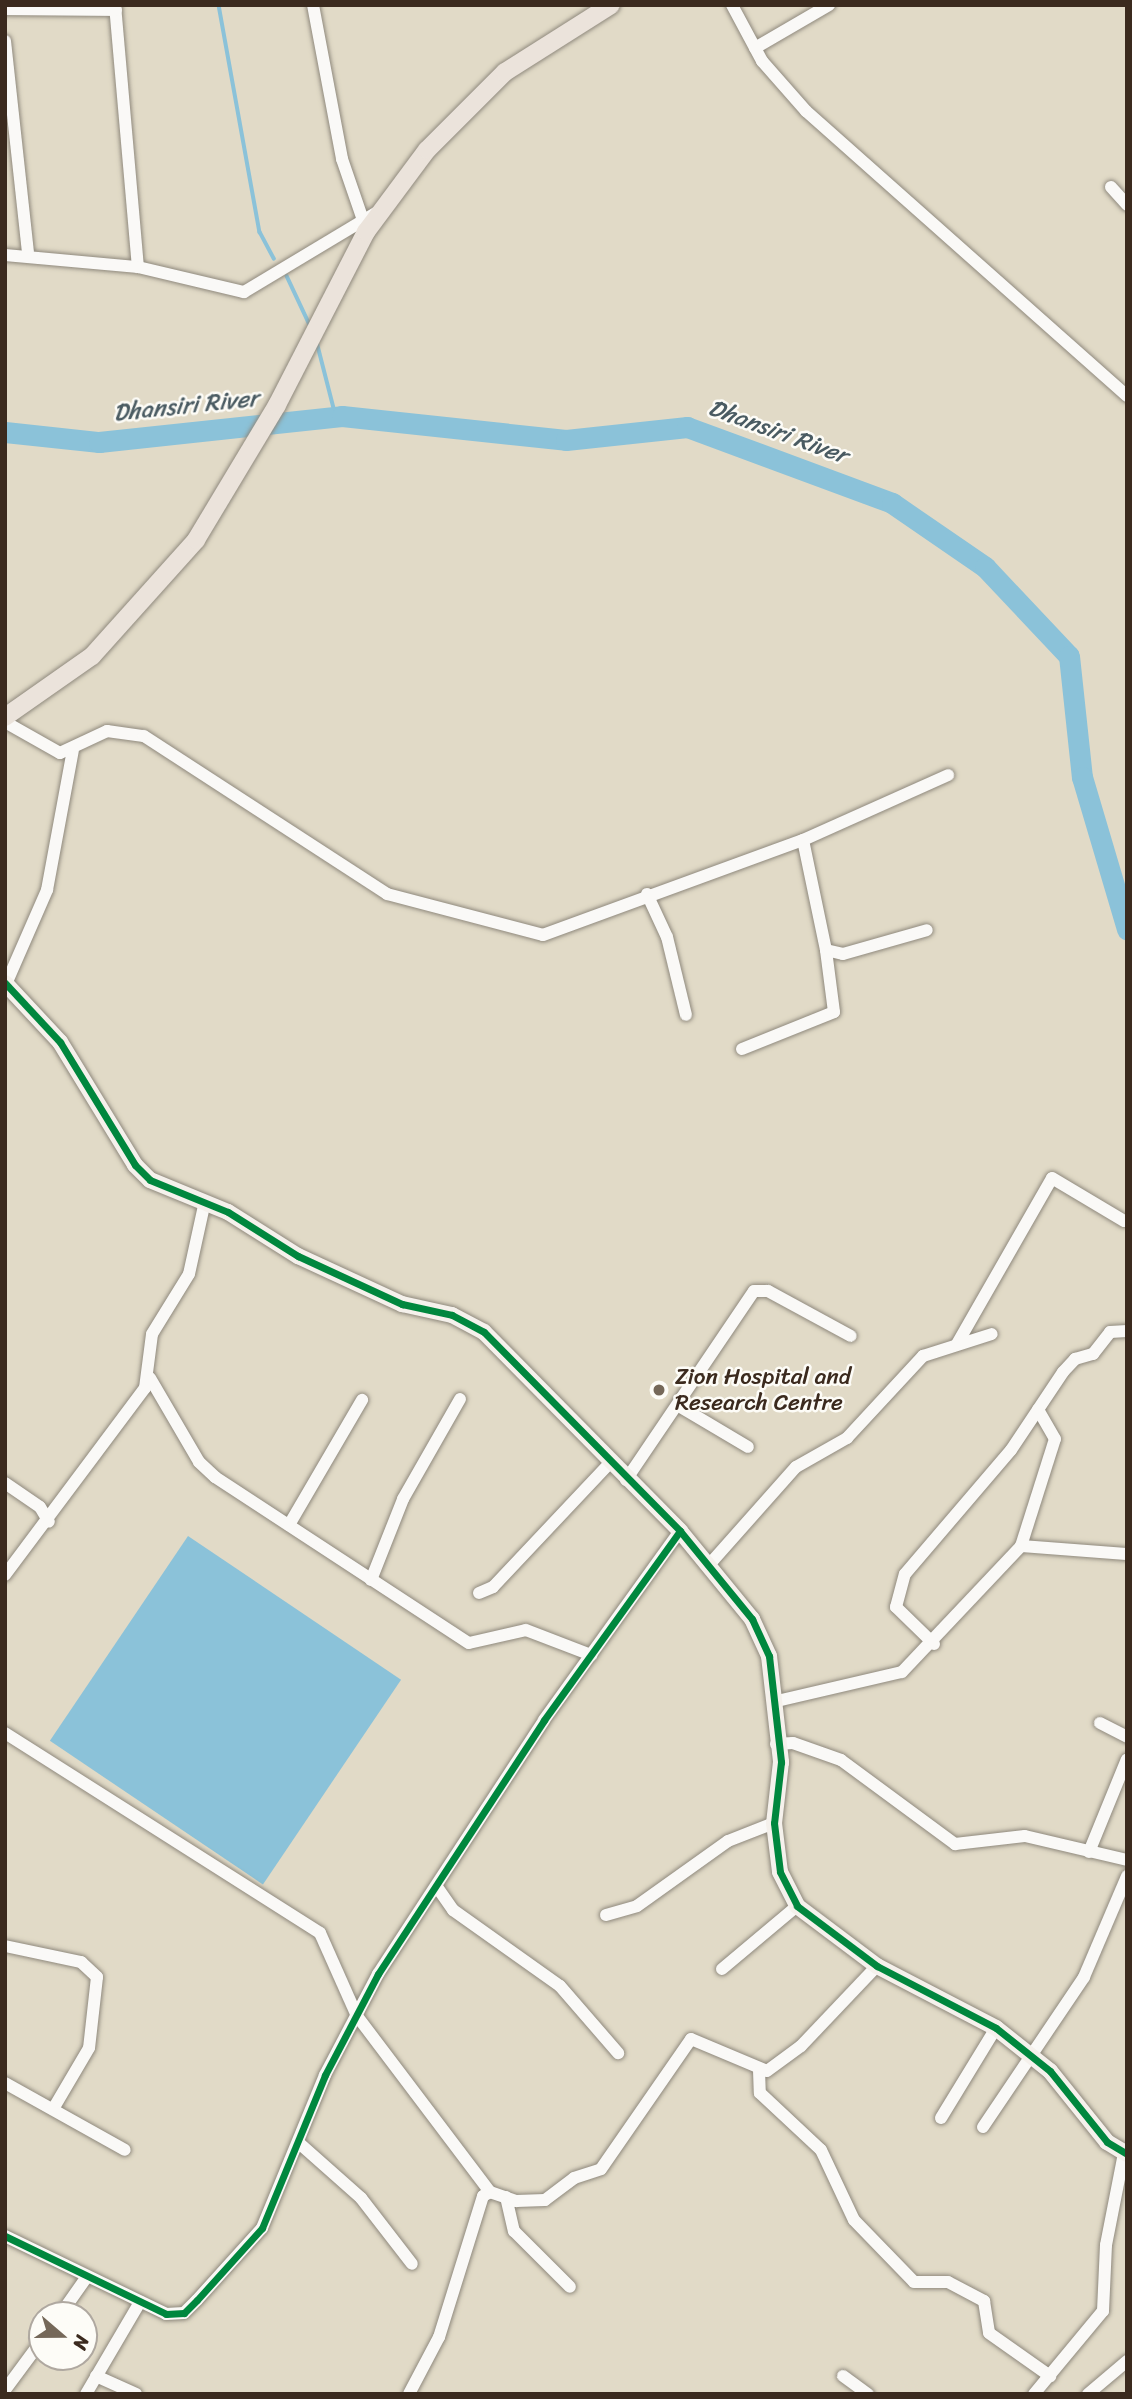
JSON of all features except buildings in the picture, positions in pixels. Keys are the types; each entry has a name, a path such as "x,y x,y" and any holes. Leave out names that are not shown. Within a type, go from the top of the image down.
{"main road":[{"path":"5,720 68,677 118,630 177,566 218,507 379,210 426,150 505,72 611,5"}],"street":[{"path":"313,5 342,159 363,220"},
{"path":"732,5 755,48 806,111 1127,396"},
{"path":"755,48 829,5"},
{"path":"5,9 116,8 138,267"},
{"path":"5,41 28,252"},
{"path":"1111,187 1127,205"},
{"path":"5,255 28,252 138,267 244,292 379,210"},
{"path":"5,720 45,749 73,750 107,732 144,736 285,822 356,879 499,927 556,933 647,894 803,840 948,775"},
{"path":"73,750 47,890 6,984 60,1042 135,1165 204,1206 402,1304 452,1315 484,1332 610,1464 680,1531 752,1619 769,1656 777,1701 774,1823 780,1872 797,1906 877,1966 996,2028 1029,2053 1107,2142 1125,2154 1106,2245 1103,2311 1034,2394"},
{"path":"742,1049 834,1012 826,950 803,840"},
{"path":"647,894 667,937 686,1016"},
{"path":"826,950 843,954 926,930"},
{"path":"957,1343 1052,1178 1124,1221"},
{"path":"5,1575 49,1522 150,1378 152,1334 189,1275 204,1206"},
{"path":"626,1480 679,1406 754,1292 768,1291 851,1336"},
{"path":"934,1644 899,1612 896,1594 918,1555 1011,1450 1075,1359 1093,1354 1110,1332 1127,1331"},
{"path":"708,1566 796,1467 847,1437 923,1356 992,1334"},
{"path":"150,1378 199,1462 371,1580 469,1643 526,1630 591,1655"},
{"path":"371,1580 403,1499 460,1399"},
{"path":"289,1525 362,1400"},
{"path":"679,1406 748,1447"},
{"path":"777,1701 887,1681 934,1644 1021,1546 1055,1439 1038,1410"},
{"path":"479,1594 493,1587 610,1464"},
{"path":"5,1483 40,1507 49,1522"},
{"path":"5,2236 41,2249 86,2278 140,2302 184,2313 262,2228 325,2075 358,2016 437,1886 591,1655 680,1531"},
{"path":"1021,1546 1127,1554"},
{"path":"1100,1723 1127,1737"},
{"path":"5,1733 320,1933 358,2016 490,2192 506,2197 545,2200 574,2178 601,2169 691,2039 707,2040 759,2070"},
{"path":"776,1744 793,1743 841,1760 955,1844 1025,1836 1127,1860"},
{"path":"1089,1852 1127,1759"},
{"path":"606,1915 637,1906 728,1841 774,1823"},
{"path":"984,2127 1029,2053 1066,2008 1093,1961 1127,1876"},
{"path":"437,1886 453,1910 560,1986 618,2053"},
{"path":"722,1969 797,1906"},
{"path":"5,1946 81,1962 97,1978 89,2048 53,2109"},
{"path":"759,2070 801,2046 877,1966"},
{"path":"941,2118 996,2028"},
{"path":"759,2070 760,2093 821,2150 843,2202 863,2229 914,2282 948,2282 984,2301 989,2333 1051,2376"},
{"path":"5,2082 125,2150"},
{"path":"299,2143 361,2197 412,2264"},
{"path":"409,2394 435,2346 483,2196 490,2192"},
{"path":"506,2197 514,2231 570,2287"},
{"path":"70,2301 86,2278"},
{"path":"86,2394 140,2302"},
{"path":"5,2390 28,2359"},
{"path":"1088,2394 1127,2361"},
{"path":"96,2376 136,2394"},
{"path":"843,2376 868,2394"}],"water":[{"path":"188,1536 401,1680 263,1884 50,1741"}],"waterway":[{"path":"219,5 260,232 274,258"},
{"path":"287,276 310,325"},
{"path":"317,342 336,416"},
{"name":"Dhansiri River","path":"5,432 99,442 342,416 566,440 687,427 892,503 985,567 1069,656 1082,777 1127,929"}],"cycle path":[{"path":"5,983 60,1042 135,1165 150,1180 228,1212 298,1256 402,1304 452,1315 484,1332 680,1531 752,1619 769,1656 781,1762 774,1823 780,1872 797,1906 877,1966 996,2028 1050,2071 1107,2142 1127,2154"},
{"path":"5,2236 166,2314 184,2313 197,2300 262,2228 325,2075 378,1974 544,1720 680,1531"}],"place":[{"name":"Zion Hospital and Research Centre","path":"659,1390"}]}
